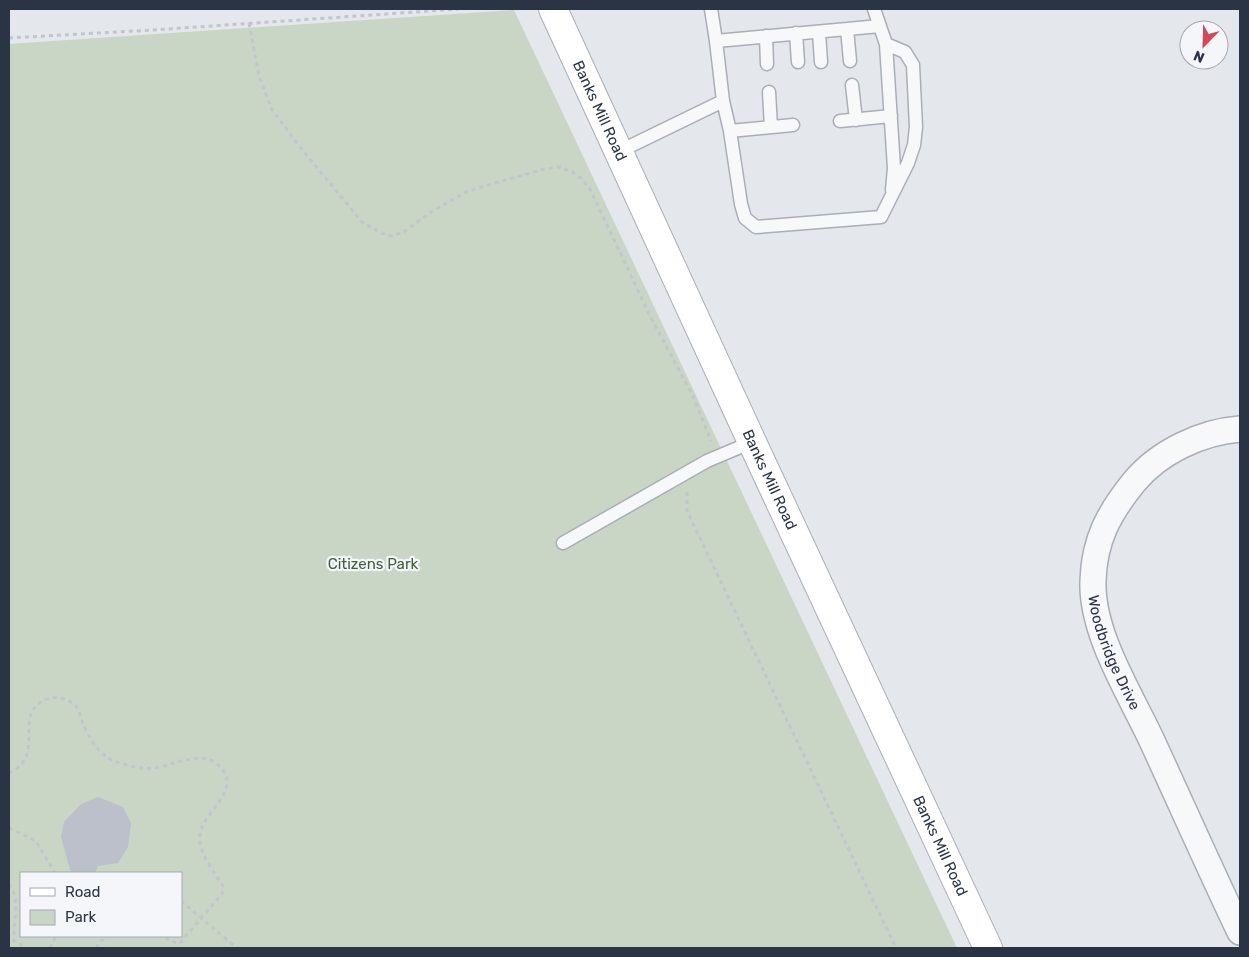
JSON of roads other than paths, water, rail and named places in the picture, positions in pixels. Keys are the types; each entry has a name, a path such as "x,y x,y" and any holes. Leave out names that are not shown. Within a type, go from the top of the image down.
{"street":[{"name":"Banks Mill Road","path":"553,9 988,948"},
{"name":"Woodbridge Drive","path":"1240,429 1214,433 1193,440 1168,454 1140,476 1116,504 1106,522 1094,562 1093,582 1094,603 1098,623 1106,646 1152,742 1233,899 1240,932"}],"lane":[{"path":"711,9 723,101 730,131 741,204 745,218 756,227 881,217 908,163 914,145 913,65 905,52 886,44"},
{"path":"874,9 886,44 894,168 892,197"},
{"path":"716,41 880,26"},
{"path":"847,29 850,61"},
{"path":"819,32 822,62"},
{"path":"796,33 798,62"},
{"path":"766,36 767,64"},
{"path":"852,85 856,120"},
{"path":"769,92 771,127"},
{"path":"618,152 723,101"},
{"path":"840,121 891,116"},
{"path":"730,131 793,125"},
{"path":"563,543 707,461 752,442"}],"park label":[{"name":"Citizens Park","path":"373,564"}]}
